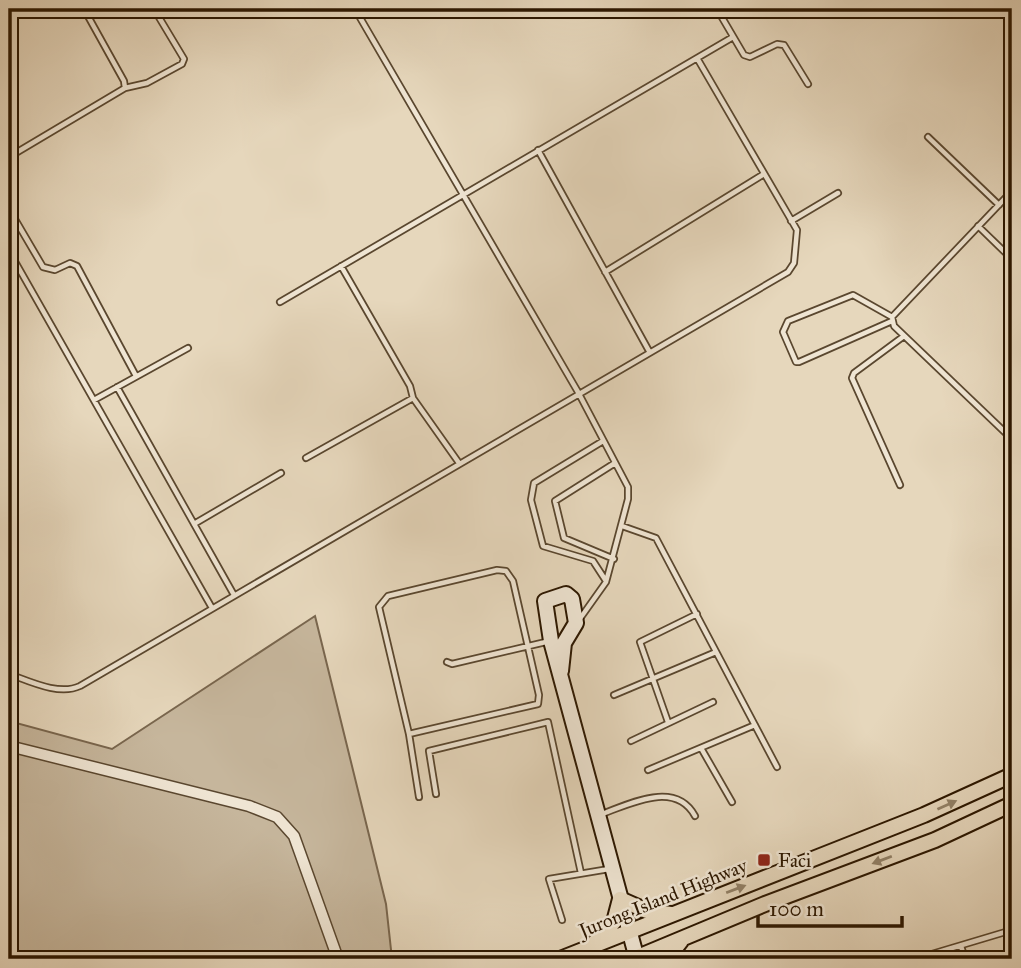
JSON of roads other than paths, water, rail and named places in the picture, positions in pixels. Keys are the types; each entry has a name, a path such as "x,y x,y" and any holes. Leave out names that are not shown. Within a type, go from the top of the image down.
{"main road":[{"name":"Jurong Island Highway","path":"560,959 924,815 1012,775"},
{"path":"636,959 765,904 935,840 1012,804"},
{"path":"590,947 614,922 620,899 647,911 672,914"},
{"path":"667,959 682,940"}],"street":[{"path":"561,671 564,643 576,623 571,596 566,594 546,598 551,641 636,959"},
{"path":"9,746 249,806 277,817 294,836 338,959"}],"lane":[{"path":"84,9 124,80 125,89"},
{"path":"9,156 125,89 147,83 184,61 154,9"},
{"path":"355,9 578,392 629,492 606,582 576,623"},
{"path":"717,9 747,57 777,44 784,45 808,85"},
{"path":"280,302 733,37"},
{"path":"9,674 56,689 72,690 792,269 797,233 792,221 697,58"},
{"path":"928,137 999,205"},
{"path":"538,150 649,352"},
{"path":"605,272 764,174"},
{"path":"1012,191 892,319 799,362 796,362 783,332 788,321 853,295 892,319 904,336 1012,439"},
{"path":"792,221 838,193"},
{"path":"9,208 43,267 55,270 70,263 77,266 136,376"},
{"path":"978,226 1012,259"},
{"path":"9,251 212,608"},
{"path":"341,266 410,386 413,398 459,463"},
{"path":"900,485 852,378 854,373 904,336"},
{"path":"94,400 188,348"},
{"path":"117,387 234,595"},
{"path":"306,458 413,398"},
{"path":"603,441 534,483 531,500 543,547 593,561 606,582"},
{"path":"614,559 564,538 555,507 559,495 615,463"},
{"path":"194,524 281,473"},
{"path":"622,526 656,538 778,767"},
{"path":"409,734 538,704 539,695 513,581 506,571 497,570 382,599 380,616 409,734 419,797"},
{"path":"668,722 640,642 697,614"},
{"path":"447,662 551,641"},
{"path":"614,695 716,652"},
{"path":"631,741 713,702"},
{"path":"436,794 429,751 548,722 581,873"},
{"path":"648,771 755,724"},
{"path":"701,748 732,802"},
{"path":"598,815 660,795 675,797 691,809 695,816"},
{"path":"562,920 548,878 612,869"},
{"path":"915,959 1012,930"},
{"path":"961,946 965,959"}],"place":[{"name":"Faci","path":"764,860"}]}
